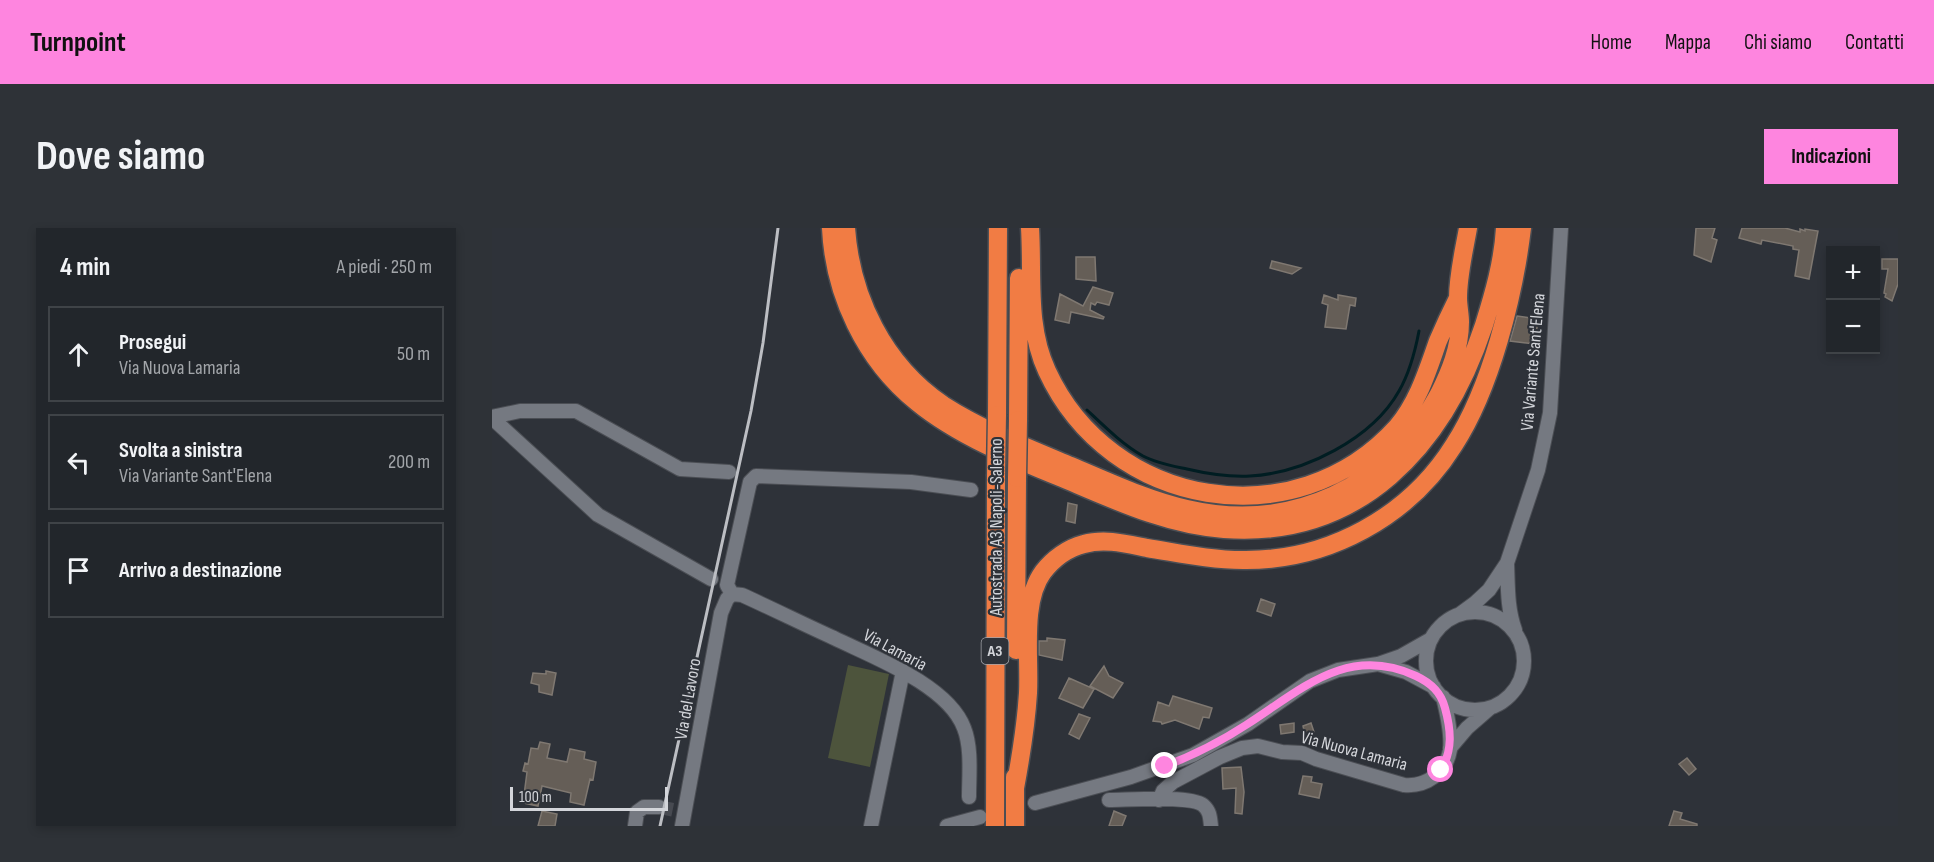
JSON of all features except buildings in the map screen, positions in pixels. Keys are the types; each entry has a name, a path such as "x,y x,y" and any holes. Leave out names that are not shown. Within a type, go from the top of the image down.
{"highway":[{"path":"831,228 836,270 845,300 860,332 884,367 917,402 937,417 1036,467 1123,504 1177,522 1246,530 1289,525 1343,508 1386,480 1419,448 1455,395 1472,360 1500,268 1505,228"},
{"path":"846,228 854,281 867,315 898,364 925,390 958,413 1034,451 1156,501 1211,514 1236,516 1293,511 1319,502 1357,484 1393,456 1425,417 1438,396 1457,349 1460,323 1458,298 1468,228"},
{"path":"987,228 988,297 997,372"},
{"name":"Autostrada A3 Napoli-Salerno","path":"988,821 996,476 998,228"},
{"name":"Autostrada A3 Napoli-Salerno","path":"1015,826 1019,228"},
{"path":"1030,228 1031,300 1035,332 1047,370 1069,408 1097,440 1132,466 1169,483 1210,494 1232,496 1276,494 1321,480 1361,458 1397,426 1414,404 1458,298"},
{"path":"1015,788 1024,740 1031,603 1036,585 1043,572 1067,550 1098,541 1211,559 1267,560 1294,556 1349,538 1396,509 1431,477 1454,446 1475,405 1508,303 1522,228"}],"street":[{"name":"Via Variante Sant'Elena","path":"1460,614 1489,590 1507,563 1538,470 1550,413 1561,229"},
{"path":"492,418 520,411 576,411 680,469 729,472"},
{"path":"492,418 598,515 711,579"},
{"path":"732,594 727,585 750,482 756,476 911,482 972,490"},
{"name":"Via Variante Sant'Elena","path":"1507,563 1510,616 1516,635"},
{"name":"Via Lamaria","path":"732,594 742,595 903,670 949,704 964,727 969,797"},
{"name":"Via del Lavoro","path":"682,826 680,811 721,613 727,599 732,594"},
{"path":"1378,664 1406,672 1438,693 1453,705 1465,709 1490,708 1511,694 1523,672 1522,647 1508,625 1498,617 1486,613 1460,614 1438,628 1431,639 1426,664 1429,677 1438,693 1447,714 1450,748"},
{"path":"1035,803 1131,777 1193,756 1248,724 1310,681 1338,670 1378,664 1401,656 1431,639"},
{"path":"871,826 903,670"},
{"name":"Via Nuova Lamaria","path":"1159,800 1163,791 1173,782 1220,757 1242,748 1258,746 1282,752 1302,753 1391,782 1414,786 1435,776 1447,760 1450,748 1467,728 1490,708"},
{"path":"1109,800 1182,799 1201,803 1209,812 1211,826"},
{"path":"634,826 637,812 644,807 659,807"},
{"path":"947,826 988,821"}],"green space":[{"path":"848,665 889,674 870,767 828,758"}],"waterway":[{"path":"1087,410 1128,446 1153,461 1218,475 1250,476 1271,473 1292,468 1335,450 1372,424 1387,408 1403,384 1412,362 1419,331"}],"tunnel":[{"path":"659,807 674,810"}],"railway":[{"path":"660,826 751,411 763,343 778,228"}],"route":[{"path":"1165,766 1193,756 1214,744 1248,724 1310,681 1338,670 1378,664 1421,679 1443,697 1450,748 1441,770"}]}
